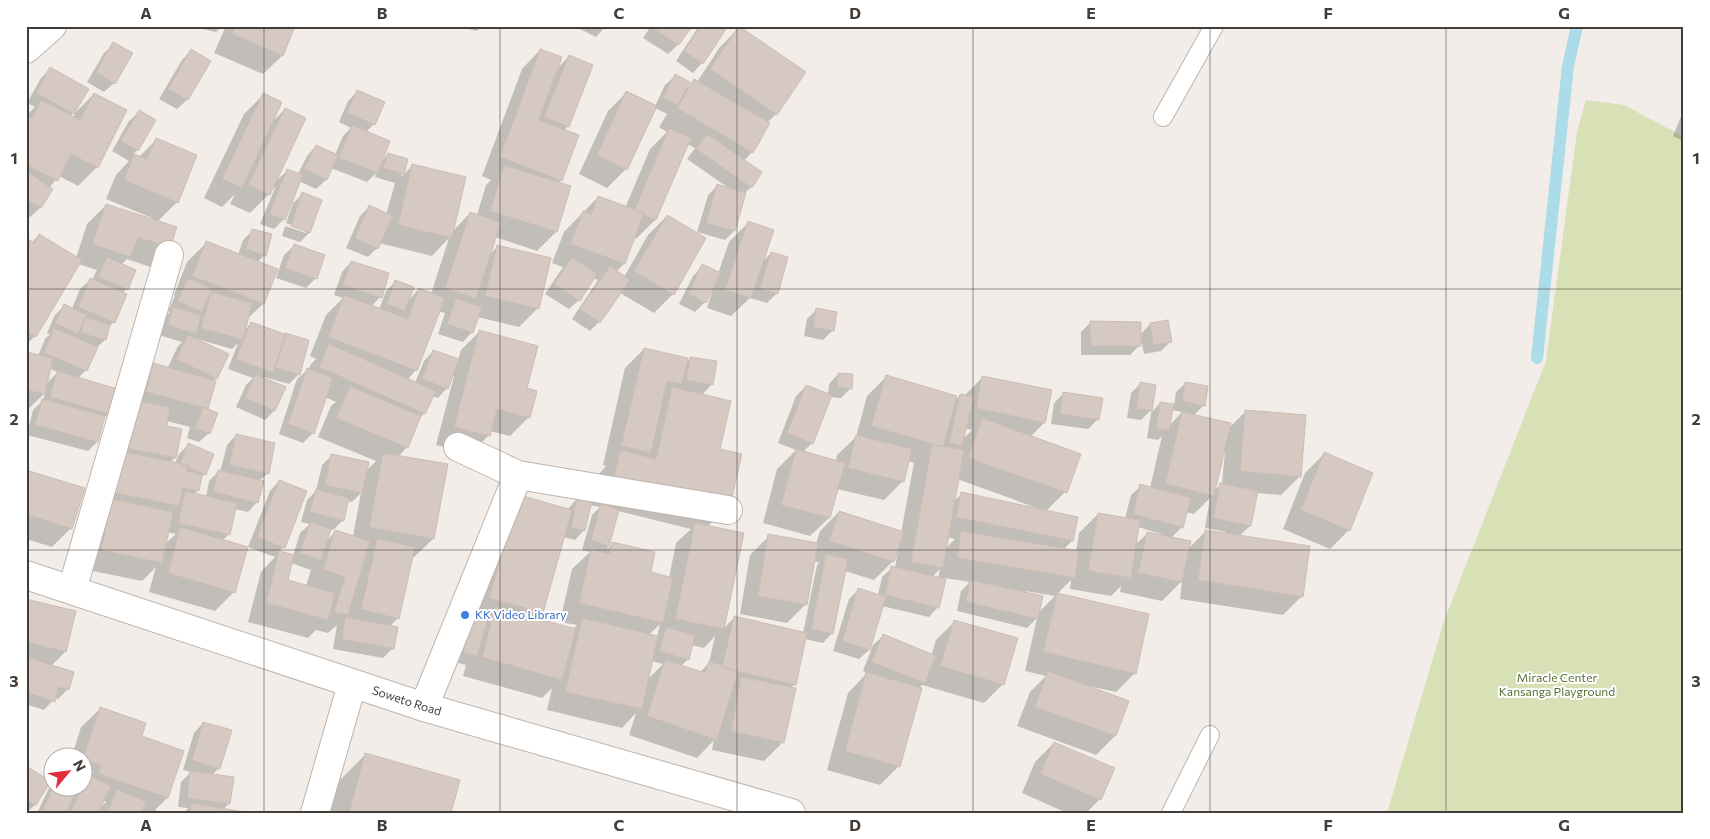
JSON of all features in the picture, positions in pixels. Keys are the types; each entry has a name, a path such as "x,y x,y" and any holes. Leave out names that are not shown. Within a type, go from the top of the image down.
{"street":[{"path":"26,49 52,26"},
{"path":"72,590 169,256"},
{"path":"458,447 518,475 728,510"},
{"path":"424,707 518,475"},
{"name":"Soweto Road","path":"26,575 352,684 731,804 791,813"},
{"path":"315,813 352,684"}],"lane":[{"path":"1163,117 1214,26"},
{"path":"1171,813 1210,735"}],"green space":[{"name":"Miracle Center Kansanga Playground","path":"1586,100 1624,105 1684,137 1684,813 1387,813 1444,621 1546,361 1577,132"}],"building":[{"path":"236,26 295,26 283,56 232,34"},
{"path":"653,26 692,26 679,45 652,28"},
{"path":"701,26 728,26 703,64 684,51"},
{"path":"739,26 806,72 777,115 710,69"},
{"path":"113,42 133,53 115,84 96,72"},
{"path":"191,49 211,61 188,100 168,89"},
{"path":"540,49 562,57 539,120 579,135 562,181 500,157"},
{"path":"569,55 593,65 569,127 544,117"},
{"path":"50,67 89,89 74,114 36,93"},
{"path":"675,74 690,82 678,105 663,98"},
{"path":"694,79 770,123 753,153 677,108"},
{"path":"357,90 385,102 375,125 347,113"},
{"path":"626,91 657,106 627,170 597,155"},
{"path":"94,93 127,110 98,168 71,154 58,181 26,165 26,115 32,118 41,100 80,120"},
{"path":"263,93 282,102 242,188 222,179"},
{"path":"285,108 306,118 270,195 248,185"},
{"path":"139,110 156,120 138,151 121,141"},
{"path":"352,125 390,141 378,173 339,158"},
{"path":"669,128 691,138 656,220 634,211"},
{"path":"707,134 762,172 752,188 696,149"},
{"path":"156,138 197,155 178,203 124,180 134,154 147,159"},
{"path":"316,145 338,155 327,180 304,169"},
{"path":"388,153 408,159 404,174 383,168"},
{"path":"412,164 466,177 452,238 398,225"},
{"path":"504,165 571,186 557,232 490,211"},
{"path":"287,169 303,175 285,220 269,214"},
{"path":"26,171 53,189 41,208 26,199"},
{"path":"717,184 746,193 735,231 706,223"},
{"path":"302,192 322,200 310,233 291,226"},
{"path":"598,196 644,213 625,264 570,244 583,211 591,215"},
{"path":"106,204 177,227 170,248 138,237 131,257 92,244"},
{"path":"369,205 393,216 378,249 355,238"},
{"path":"470,212 501,222 476,299 445,288"},
{"path":"667,215 706,238 674,295 634,271"},
{"path":"748,221 774,230 751,298 725,290"},
{"path":"252,229 272,234 266,256 246,249"},
{"path":"39,234 82,260 36,337 26,331 26,238 34,243"},
{"path":"206,241 278,269 264,304 192,276"},
{"path":"294,244 325,255 317,279 285,268"},
{"path":"497,245 551,258 539,309 485,296"},
{"path":"771,252 788,257 778,294 760,289"},
{"path":"107,257 136,270 128,290 98,277"},
{"path":"572,257 597,274 580,301 554,284"},
{"path":"351,261 389,273 382,298 343,285"},
{"path":"702,264 721,273 706,303 688,294"},
{"path":"610,266 630,280 600,323 580,309"},
{"path":"90,278 127,294 115,323 78,307"},
{"path":"188,278 212,289 202,312 177,301"},
{"path":"395,280 414,287 405,311 387,304"},
{"path":"419,288 445,298 417,371 328,337 344,295 408,319"},
{"path":"211,292 252,303 243,340 201,328"},
{"path":"456,298 482,307 473,333 447,324"},
{"path":"64,304 87,315 78,334 55,323"},
{"path":"173,307 201,315 196,334 168,325"},
{"path":"816,308 837,312 834,331 813,327"},
{"path":"85,317 110,325 106,340 81,333"},
{"path":"1168,320 1172,342 1153,345 1150,323"},
{"path":"1090,321 1141,322 1141,346 1091,346"},
{"path":"251,322 287,335 273,373 236,359"},
{"path":"54,328 98,347 87,371 44,353"},
{"path":"479,330 538,346 527,388 537,391 530,418 497,409 490,436 454,427"},
{"path":"285,333 309,340 300,375 275,368"},
{"path":"188,335 229,354 217,379 176,359"},
{"path":"329,344 436,391 425,414 319,367"},
{"path":"644,348 688,358 682,384 667,381 651,453 621,446"},
{"path":"433,350 459,359 448,389 422,379"},
{"path":"26,352 53,358 45,394 26,390"},
{"path":"690,357 717,361 713,385 686,380"},
{"path":"153,363 216,381 208,409 146,392"},
{"path":"307,368 333,378 314,434 288,424"},
{"path":"57,371 117,389 110,414 50,397"},
{"path":"838,373 853,374 852,389 837,387"},
{"path":"255,374 286,387 275,411 245,398"},
{"path":"886,375 957,396 943,447 871,426"},
{"path":"982,376 1052,390 1045,423 976,408"},
{"path":"1140,382 1156,385 1152,411 1136,409"},
{"path":"1185,382 1208,386 1205,406 1182,401"},
{"path":"806,385 832,395 813,444 787,433"},
{"path":"350,386 421,416 408,448 336,418"},
{"path":"672,387 731,401 720,449 742,454 730,506 614,478 620,450 656,459"},
{"path":"1063,392 1103,398 1099,420 1060,414"},
{"path":"960,394 974,397 962,446 949,443"},
{"path":"42,399 105,416 98,442 35,425"},
{"path":"138,401 170,407 167,426 182,429 176,458 129,449"},
{"path":"1160,402 1174,404 1169,431 1156,429"},
{"path":"203,407 218,413 210,434 195,428"},
{"path":"1245,410 1306,415 1301,477 1240,471"},
{"path":"1182,412 1231,423 1214,496 1165,484"},
{"path":"982,418 1081,454 1067,493 968,458"},
{"path":"236,434 275,443 269,474 229,465"},
{"path":"856,435 912,449 904,482 848,468"},
{"path":"188,443 214,454 206,475 180,464"},
{"path":"932,444 964,450 943,568 911,562"},
{"path":"796,449 845,463 830,518 781,505"},
{"path":"120,451 188,465 186,471 202,475 199,491 183,488 179,506 112,492"},
{"path":"1324,452 1373,473 1350,531 1301,510"},
{"path":"383,453 448,464 434,539 369,527"},
{"path":"331,454 369,462 362,493 325,485"},
{"path":"26,470 85,488 72,529 26,514"},
{"path":"218,470 264,481 258,503 213,492"},
{"path":"279,480 307,491 285,548 257,537"},
{"path":"1220,483 1258,491 1251,526 1213,518"},
{"path":"1140,484 1191,498 1183,528 1133,514"},
{"path":"316,489 349,498 344,521 310,512"},
{"path":"185,491 237,503 230,535 178,523"},
{"path":"961,492 1078,517 1073,541 956,517"},
{"path":"519,495 572,510 543,613 489,598"},
{"path":"577,497 592,500 585,531 571,528"},
{"path":"112,499 173,512 162,563 101,550"},
{"path":"601,504 619,510 609,546 591,540"},
{"path":"839,511 904,532 894,562 829,541"},
{"path":"1098,513 1140,520 1131,578 1088,571"},
{"path":"310,522 331,529 321,560 300,553"},
{"path":"695,523 744,533 724,629 675,619"},
{"path":"180,527 248,547 235,593 168,573"},
{"path":"335,530 370,541 348,615 334,612 345,577 323,570"},
{"path":"1205,530 1310,546 1303,597 1198,580"},
{"path":"961,531 1079,551 1075,578 957,558"},
{"path":"1147,532 1191,541 1182,582 1138,573"},
{"path":"768,534 818,543 807,605 758,596"},
{"path":"377,539 415,547 399,619 361,609"},
{"path":"612,542 655,552 651,572 673,578 663,623 579,603 591,549 610,554"},
{"path":"279,551 294,555 288,580 335,593 328,620 266,603"},
{"path":"826,554 848,559 833,634 811,629"},
{"path":"891,566 946,579 939,608 885,595"},
{"path":"970,580 1043,596 1038,619 966,602"},
{"path":"858,588 886,597 870,650 842,641"},
{"path":"1057,593 1149,614 1136,674 1043,652"},
{"path":"26,599 76,611 66,652 26,642"},
{"path":"495,607 576,629 562,680 482,657"},
{"path":"476,608 490,612 477,656 463,653"},
{"path":"734,616 807,633 796,685 722,668"},
{"path":"345,617 398,627 394,649 342,639"},
{"path":"582,618 658,636 642,709 565,692"},
{"path":"954,620 1018,638 1004,685 940,666"},
{"path":"666,627 695,635 689,660 659,651"},
{"path":"883,634 936,656 925,683 871,662"},
{"path":"26,657 74,672 69,690 59,687 55,702 26,692"},
{"path":"665,660 705,673 709,661 738,671 717,740 647,716"},
{"path":"1048,671 1129,701 1116,736 1035,707"},
{"path":"866,672 922,688 900,767 845,751"},
{"path":"741,677 796,688 784,743 731,731"},
{"path":"100,707 146,723 142,736 184,751 168,798 99,774 101,766 92,762 92,746 87,746"},
{"path":"203,722 232,730 220,769 192,760"},
{"path":"1054,742 1115,768 1101,800 1040,774"},
{"path":"365,753 460,780 451,813 349,813"},
{"path":"26,766 42,776 42,795 36,805 26,800"},
{"path":"190,771 234,777 230,804 187,798"},
{"path":"92,776 111,786 98,813 70,813 78,796 92,796"},
{"path":"117,789 146,802 142,813 107,813"},
{"path":"49,796 74,796 66,813 41,813"},
{"path":"191,803 250,813 190,813"}],"waterway":[{"path":"1537,358 1568,66 1577,26"}],"place":[{"name":"KK Video Library","path":"465,615"}]}
